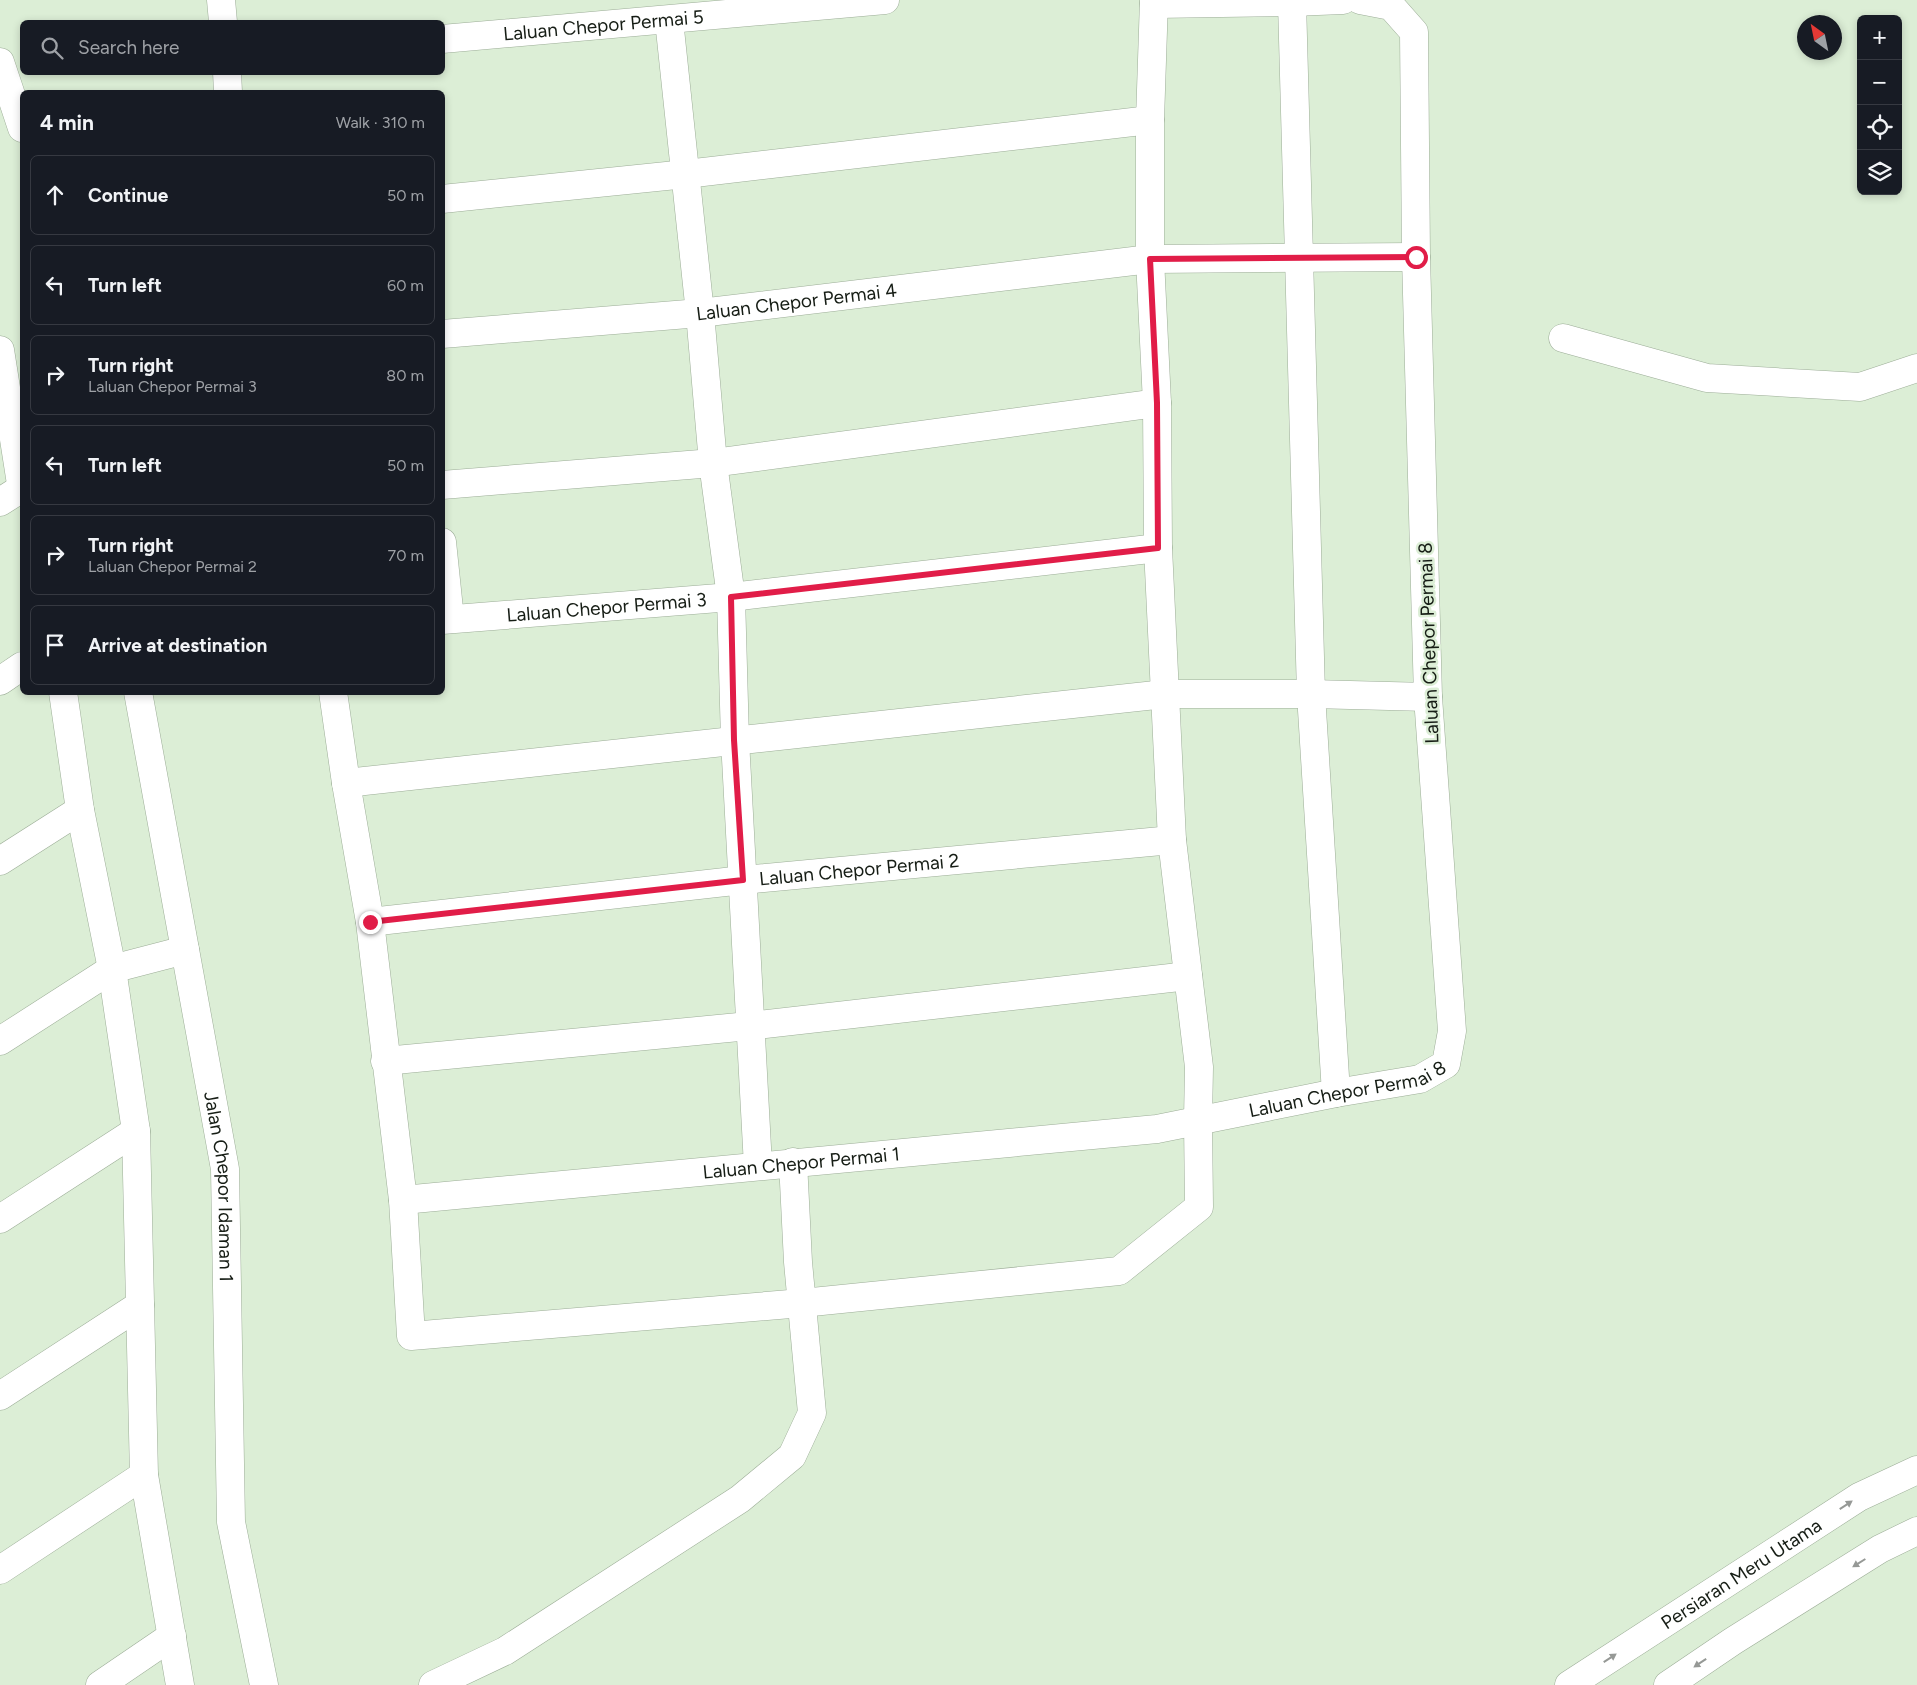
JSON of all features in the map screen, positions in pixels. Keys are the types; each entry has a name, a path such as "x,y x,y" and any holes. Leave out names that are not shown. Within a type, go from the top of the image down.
{"street":[{"path":"220,0 222,20"},
{"name":"Laluan Chepor Permai 5","path":"445,39 885,0"},
{"path":"333,695 346,783 370,922 403,1200 411,1336 802,1303 1120,1271 1199,1207 1199,1067 1172,840 1158,548 1157,403 1150,259 1150,120 1154,2 1343,0"},
{"name":"Laluan Chepor Permai 8","path":"1198,1120 1420,1079 1446,1064 1452,1031 1428,697 1416,257 1414,32 1391,6 1360,0"},
{"path":"1292,2 1311,694 1336,1093"},
{"path":"669,20 700,313 713,463 731,597 734,740 758,1166"},
{"path":"0,62 20,122"},
{"path":"227,75 228,90"},
{"path":"445,199 686,174 1150,120"},
{"name":"Laluan Chepor Permai 4","path":"445,334 700,313 1150,259 1416,257"},
{"path":"1563,338 1707,378 1860,387 1917,368"},
{"path":"0,350 20,476"},
{"path":"445,485 713,463 1157,403"},
{"path":"0,502 20,490"},
{"name":"Laluan Chepor Permai 3","path":"446,620 731,597 1158,548"},
{"path":"445,600 446,620"},
{"path":"0,681 20,667"},
{"path":"346,783 1165,694 1311,694 1428,697"},
{"path":"63,695 80,810 112,969 136,1131 144,1475 180,1685"},
{"name":"Jalan Chepor Idaman 1","path":"139,695 225,1169 232,1522 264,1685"},
{"path":"0,861 80,810"},
{"name":"Laluan Chepor Permai 2","path":"370,922 743,880 1172,840"},
{"path":"0,1041 112,969 185,950"},
{"path":"385,1061 749,1026 1188,976"},
{"name":"Laluan Chepor Permai 1","path":"403,1200 1157,1129 1198,1120"},
{"path":"0,1219 136,1131"},
{"path":"433,1685 505,1650 740,1499 792,1456 812,1413 798,1262 794,1162"},
{"path":"0,1396 140,1305"},
{"name":"Persiaran Meru Utama","path":"1569,1685 1859,1497 1917,1470"},
{"path":"0,1570 144,1475"},
{"path":"1668,1685 1733,1641 1880,1549 1917,1531"},
{"path":"100,1685 172,1636"}],"route":[{"path":"370,922 743,880 734,740 731,597 1158,548 1157,403 1150,259 1416,257"}]}
